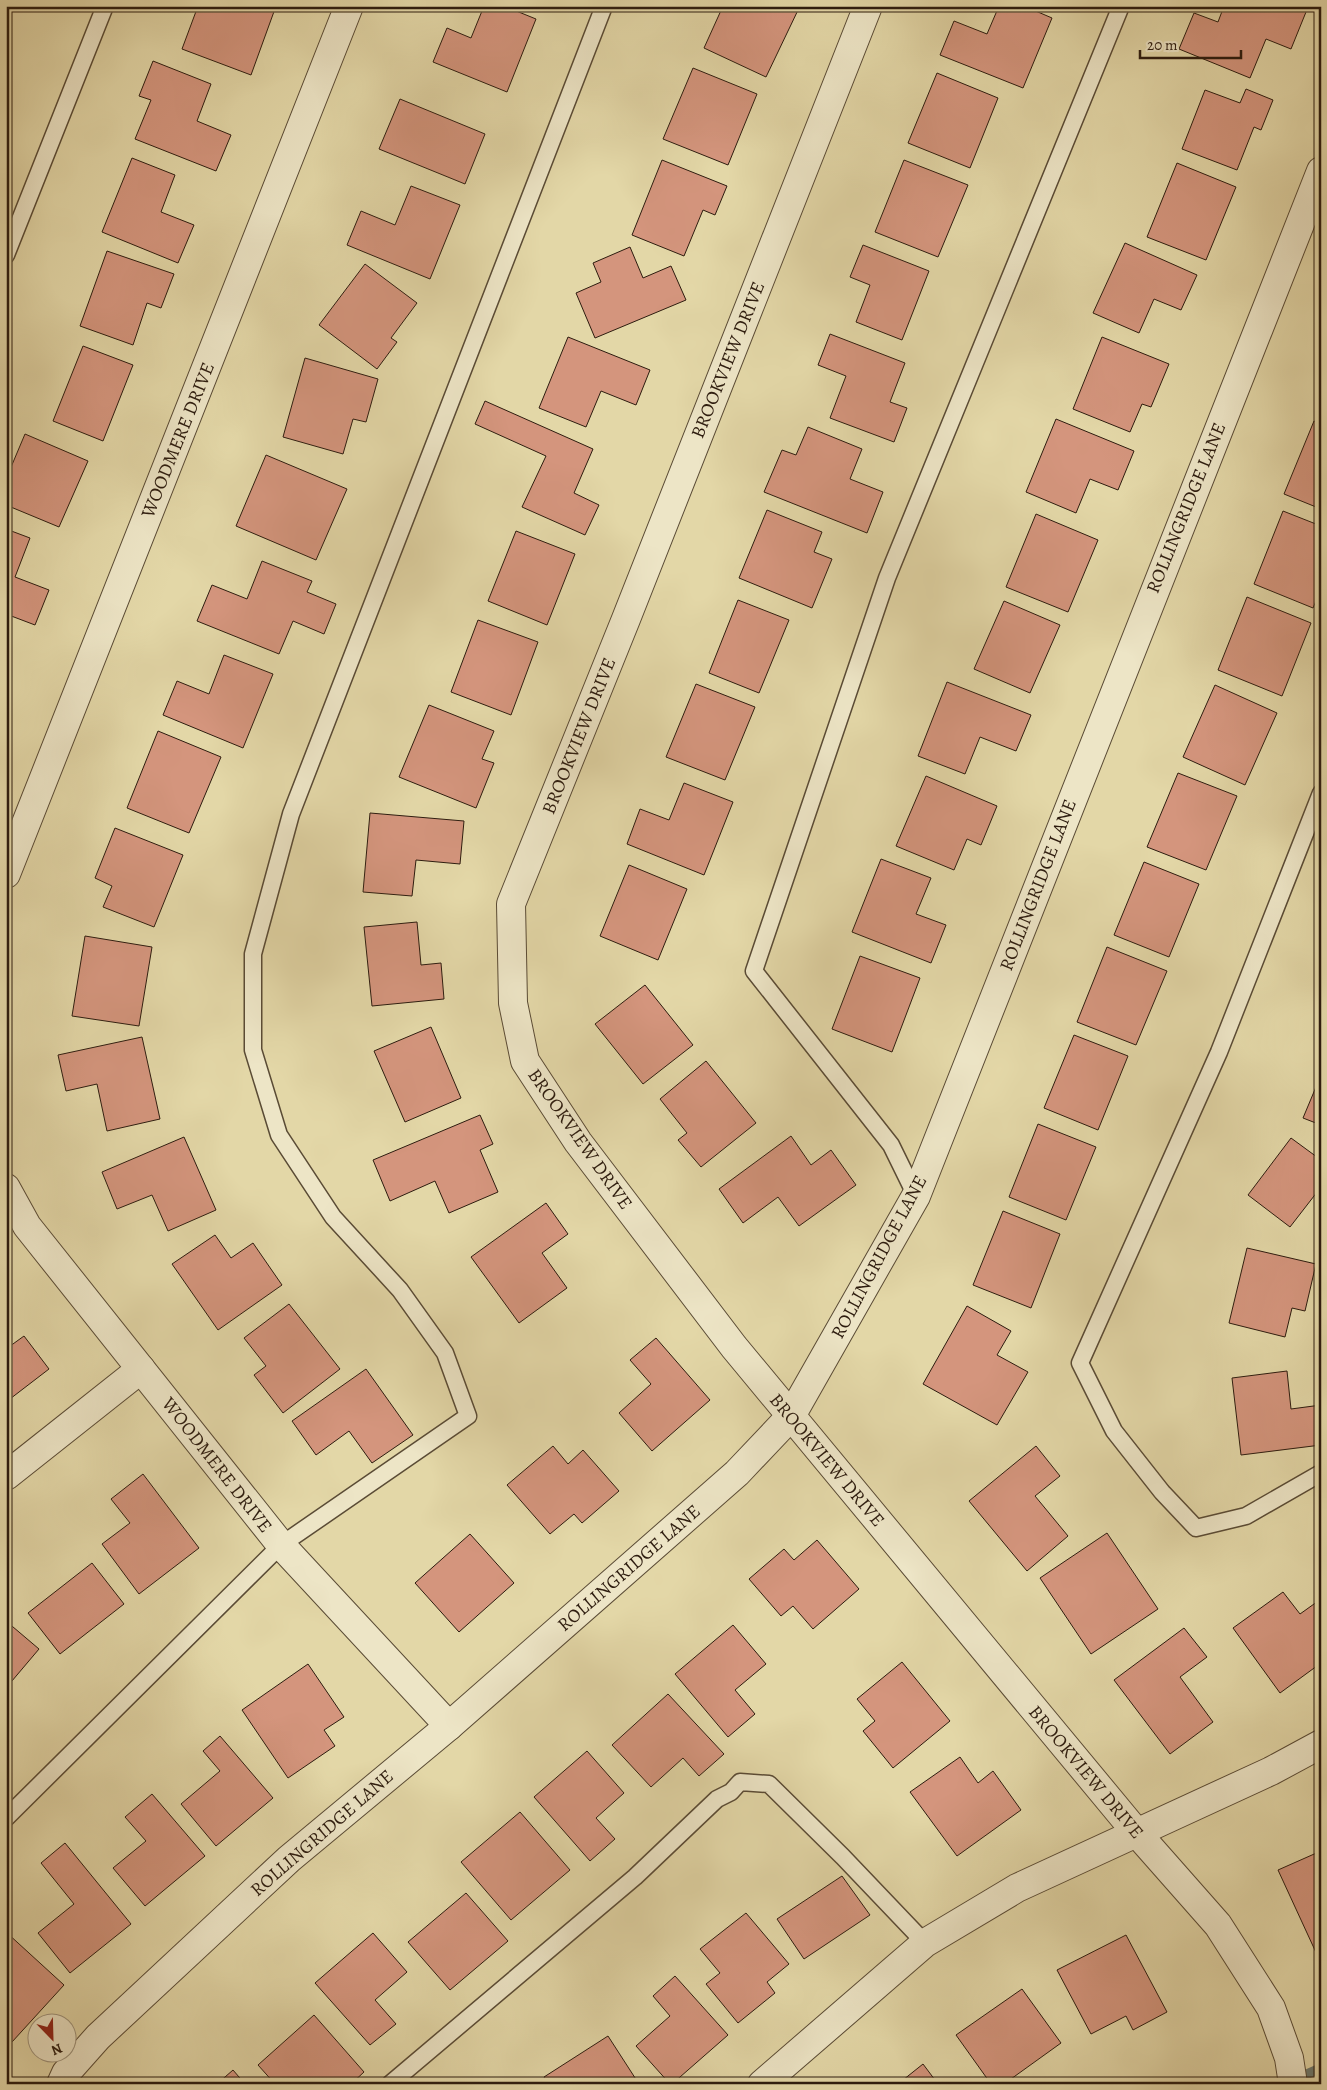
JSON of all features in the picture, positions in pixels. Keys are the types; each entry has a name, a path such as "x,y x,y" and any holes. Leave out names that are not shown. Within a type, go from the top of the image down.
{"street":[{"name":"WOODMERE DRIVE","path":"6,874 349,6"},
{"name":"BROOKVIEW DRIVE","path":"868,6 634,600 511,904 513,1003 524,1061 578,1142 734,1347 1136,1832 1218,1925 1271,2008 1289,2058 1293,2084"},
{"name":"ROLLINGRIDGE LANE","path":"61,2084 66,2073 98,2037 289,1858 449,1726 738,1473 791,1416 916,1196 1321,171"},
{"name":"WOODMERE DRIVE","path":"6,1188 27,1226 280,1545 449,1726"},
{"path":"6,1476 141,1369"},
{"path":"762,2084 925,1943 1017,1888 1271,1771 1321,1744"}],"lane":[{"path":"6,254 105,6"},
{"path":"6,1818 280,1545 468,1416 446,1353 400,1290 333,1217 279,1135 253,1050 253,954 290,814 604,6"},
{"path":"916,1196 891,1145 754,971 887,578 1121,6"},
{"path":"1321,793 1220,1052 1080,1363 1114,1431 1162,1492 1196,1528 1246,1516 1321,1473"},
{"path":"390,2084 635,1878 717,1800 731,1792 740,1782 769,1784 843,1857 925,1943"}],"building":[{"path":"198,6 276,6 251,75 182,49"},
{"path":"484,6 504,6 536,19 507,92 433,62 447,28 471,38"},
{"path":"723,6 795,6 799,8 766,77 704,48"},
{"path":"999,6 1024,6 1052,18 1023,88 940,55 954,21 987,34"},
{"path":"1224,6 1291,6 1306,12 1291,49 1266,39 1250,78 1179,49 1194,13 1218,22"},
{"path":"153,61 211,84 197,121 231,135 216,171 135,139 151,100 139,96"},
{"path":"693,68 757,94 728,165 663,139"},
{"path":"937,73 998,98 970,168 908,143"},
{"path":"1246,89 1273,100 1261,130 1254,127 1237,170 1182,149 1205,90 1240,103"},
{"path":"400,99 485,134 465,184 379,149"},
{"path":"132,158 175,175 161,212 194,225 178,263 102,232"},
{"path":"662,160 727,186 715,215 703,210 684,256 632,235"},
{"path":"904,160 968,185 938,257 875,232"},
{"path":"1177,163 1236,187 1206,260 1147,237"},
{"path":"411,186 460,205 430,279 347,245 361,211 395,225"},
{"path":"1125,243 1197,275 1181,310 1154,299 1139,333 1093,313"},
{"path":"863,245 929,271 902,340 856,322 870,285 850,277"},
{"path":"630,247 643,278 671,266 686,300 595,338 576,293 601,282 593,263"},
{"path":"107,251 174,274 161,308 147,303 133,345 80,326"},
{"path":"365,264 417,303 391,338 397,342 377,369 319,325"},
{"path":"830,334 905,363 890,402 907,408 894,442 830,418 846,376 818,365"},
{"path":"568,337 650,370 636,405 601,391 586,427 539,408"},
{"path":"1102,337 1169,364 1151,407 1142,404 1130,432 1073,409"},
{"path":"83,346 133,365 103,441 53,421"},
{"path":"305,358 378,379 366,422 353,419 343,454 283,437"},
{"path":"485,401 593,449 574,493 599,505 585,535 522,507 546,456 475,424"},
{"path":"1056,419 1134,451 1118,490 1090,479 1076,513 1026,492"},
{"path":"1314,421 1321,424 1321,509 1284,494"},
{"path":"808,427 862,449 850,479 883,492 867,533 764,492 782,450 796,455"},
{"path":"25,434 88,461 59,527 6,505 6,479"},
{"path":"266,455 347,489 316,560 236,526"},
{"path":"767,510 822,532 814,552 832,559 812,608 739,578"},
{"path":"1283,511 1321,526 1321,589 1313,608 1254,584"},
{"path":"1036,514 1098,540 1068,612 1006,587"},
{"path":"6,529 30,538 15,577 49,590 35,625 6,614"},
{"path":"516,531 575,554 547,625 488,601"},
{"path":"262,561 312,581 307,592 336,604 324,634 293,621 279,654 197,621 212,585 247,599"},
{"path":"1247,597 1311,623 1282,696 1218,670"},
{"path":"738,600 789,620 759,693 709,673"},
{"path":"1004,601 1060,625 1030,693 974,669"},
{"path":"478,620 538,642 511,715 451,692"},
{"path":"224,655 273,674 243,748 163,715 177,681 209,694"},
{"path":"947,682 1031,715 1016,751 980,737 965,774 918,756"},
{"path":"696,684 755,707 725,780 666,757"},
{"path":"1215,685 1277,713 1245,785 1183,757"},
{"path":"429,705 494,731 482,759 494,763 476,808 399,777"},
{"path":"158,731 221,757 189,833 127,808"},
{"path":"1178,773 1237,796 1206,870 1147,847"},
{"path":"926,776 997,806 981,845 967,839 954,870 896,846"},
{"path":"684,783 733,802 704,875 627,844 640,809 669,820"},
{"path":"370,813 464,821 460,864 416,860 412,896 363,892"},
{"path":"115,828 183,855 154,927 103,907 112,886 95,878"},
{"path":"881,859 931,878 916,914 946,925 931,963 852,932"},
{"path":"1144,862 1199,884 1169,957 1114,935"},
{"path":"629,865 687,889 658,960 600,936"},
{"path":"417,922 421,965 441,963 444,999 372,1006 364,927"},
{"path":"85,936 152,947 139,1026 72,1016"},
{"path":"1107,947 1167,971 1136,1045 1077,1022"},
{"path":"860,956 920,978 892,1052 832,1029"},
{"path":"645,985 693,1045 643,1084 595,1024"},
{"path":"431,1027 461,1098 405,1122 374,1051"},
{"path":"1074,1035 1128,1056 1098,1130 1044,1108"},
{"path":"142,1037 160,1119 107,1131 97,1084 66,1091 58,1055"},
{"path":"706,1061 756,1123 701,1167 678,1140 687,1133 660,1099"},
{"path":"1321,1075 1321,1125 1303,1118"},
{"path":"480,1115 493,1144 480,1150 498,1192 449,1213 435,1181 390,1201 373,1160"},
{"path":"1038,1124 1096,1147 1066,1220 1009,1197"},
{"path":"791,1136 811,1165 831,1150 856,1185 799,1226 778,1197 743,1223 719,1189"},
{"path":"184,1137 216,1210 168,1231 152,1195 117,1209 102,1172"},
{"path":"1291,1138 1321,1160 1321,1187 1290,1227 1248,1195"},
{"path":"546,1203 568,1234 542,1253 567,1288 519,1323 471,1257"},
{"path":"1003,1211 1060,1234 1031,1308 973,1285"},
{"path":"215,1235 231,1258 253,1243 282,1285 218,1330 172,1264"},
{"path":"1247,1248 1316,1264 1305,1311 1292,1308 1285,1337 1229,1323"},
{"path":"289,1304 340,1369 283,1413 254,1375 266,1366 244,1338"},
{"path":"967,1306 1011,1331 997,1355 1028,1372 997,1425 923,1384"},
{"path":"24,1336 49,1369 6,1402 6,1349"},
{"path":"656,1338 710,1400 652,1451 619,1413 651,1384 630,1360"},
{"path":"366,1369 413,1435 372,1463 349,1431 316,1455 292,1421"},
{"path":"1287,1371 1291,1409 1321,1405 1321,1445 1241,1455 1232,1378"},
{"path":"553,1446 568,1464 583,1450 619,1491 582,1523 574,1514 550,1534 507,1485"},
{"path":"1036,1446 1060,1476 1035,1496 1068,1536 1027,1571 969,1501"},
{"path":"143,1474 199,1548 139,1594 102,1544 130,1523 111,1499"},
{"path":"1107,1533 1158,1609 1091,1654 1040,1578"},
{"path":"470,1534 514,1583 459,1632 415,1583"},
{"path":"817,1540 859,1589 813,1629 793,1606 781,1616 749,1579 784,1549 794,1560"},
{"path":"92,1563 124,1604 60,1654 28,1613"},
{"path":"1283,1592 1300,1614 1321,1599 1321,1663 1280,1693 1233,1628"},
{"path":"6,1621 39,1649 6,1688"},
{"path":"733,1625 766,1664 735,1690 755,1714 728,1737 675,1674"},
{"path":"1184,1628 1207,1657 1180,1677 1213,1722 1170,1754 1114,1680"},
{"path":"902,1662 950,1721 893,1768 863,1731 875,1721 857,1699"},
{"path":"308,1664 344,1717 324,1730 335,1746 288,1778 242,1710"},
{"path":"668,1694 724,1754 699,1776 683,1758 651,1787 612,1745"},
{"path":"220,1736 273,1798 216,1846 181,1804 220,1771 203,1751"},
{"path":"587,1751 624,1793 596,1818 615,1839 590,1861 534,1797"},
{"path":"960,1757 978,1783 993,1771 1021,1810 957,1856 910,1792"},
{"path":"152,1794 205,1856 145,1906 113,1868 146,1841 125,1817"},
{"path":"520,1812 570,1870 511,1920 461,1862"},
{"path":"65,1843 131,1924 70,1973 38,1933 74,1904 41,1863"},
{"path":"1321,1851 1321,1958 1319,1959 1278,1870"},
{"path":"842,1876 870,1915 804,1959 777,1919"},
{"path":"466,1893 508,1941 450,1990 408,1942"},
{"path":"746,1913 789,1964 767,1982 775,1993 738,2023 706,1984 720,1973 700,1949"},
{"path":"6,1932 64,1985 39,2012 28,2012 28,2024 12,2042 6,2036"},
{"path":"373,1933 407,1972 375,2000 396,2024 370,2045 315,1983"},
{"path":"1126,1935 1167,2012 1133,2030 1126,2016 1091,2034 1057,1970"},
{"path":"675,1976 728,2035 670,2084 636,2046 670,2016 653,1996"},
{"path":"1022,1989 1061,2043 1004,2084 991,2084 956,2035"},
{"path":"314,2015 364,2072 351,2084 275,2084 258,2065"},
{"path":"608,2036 639,2084 548,2084 544,2077"},
{"path":"923,2064 938,2084 898,2084"},
{"path":"233,2070 245,2084 217,2084"}],"waterway":[{"path":"1294,2080 1321,2068"}]}
